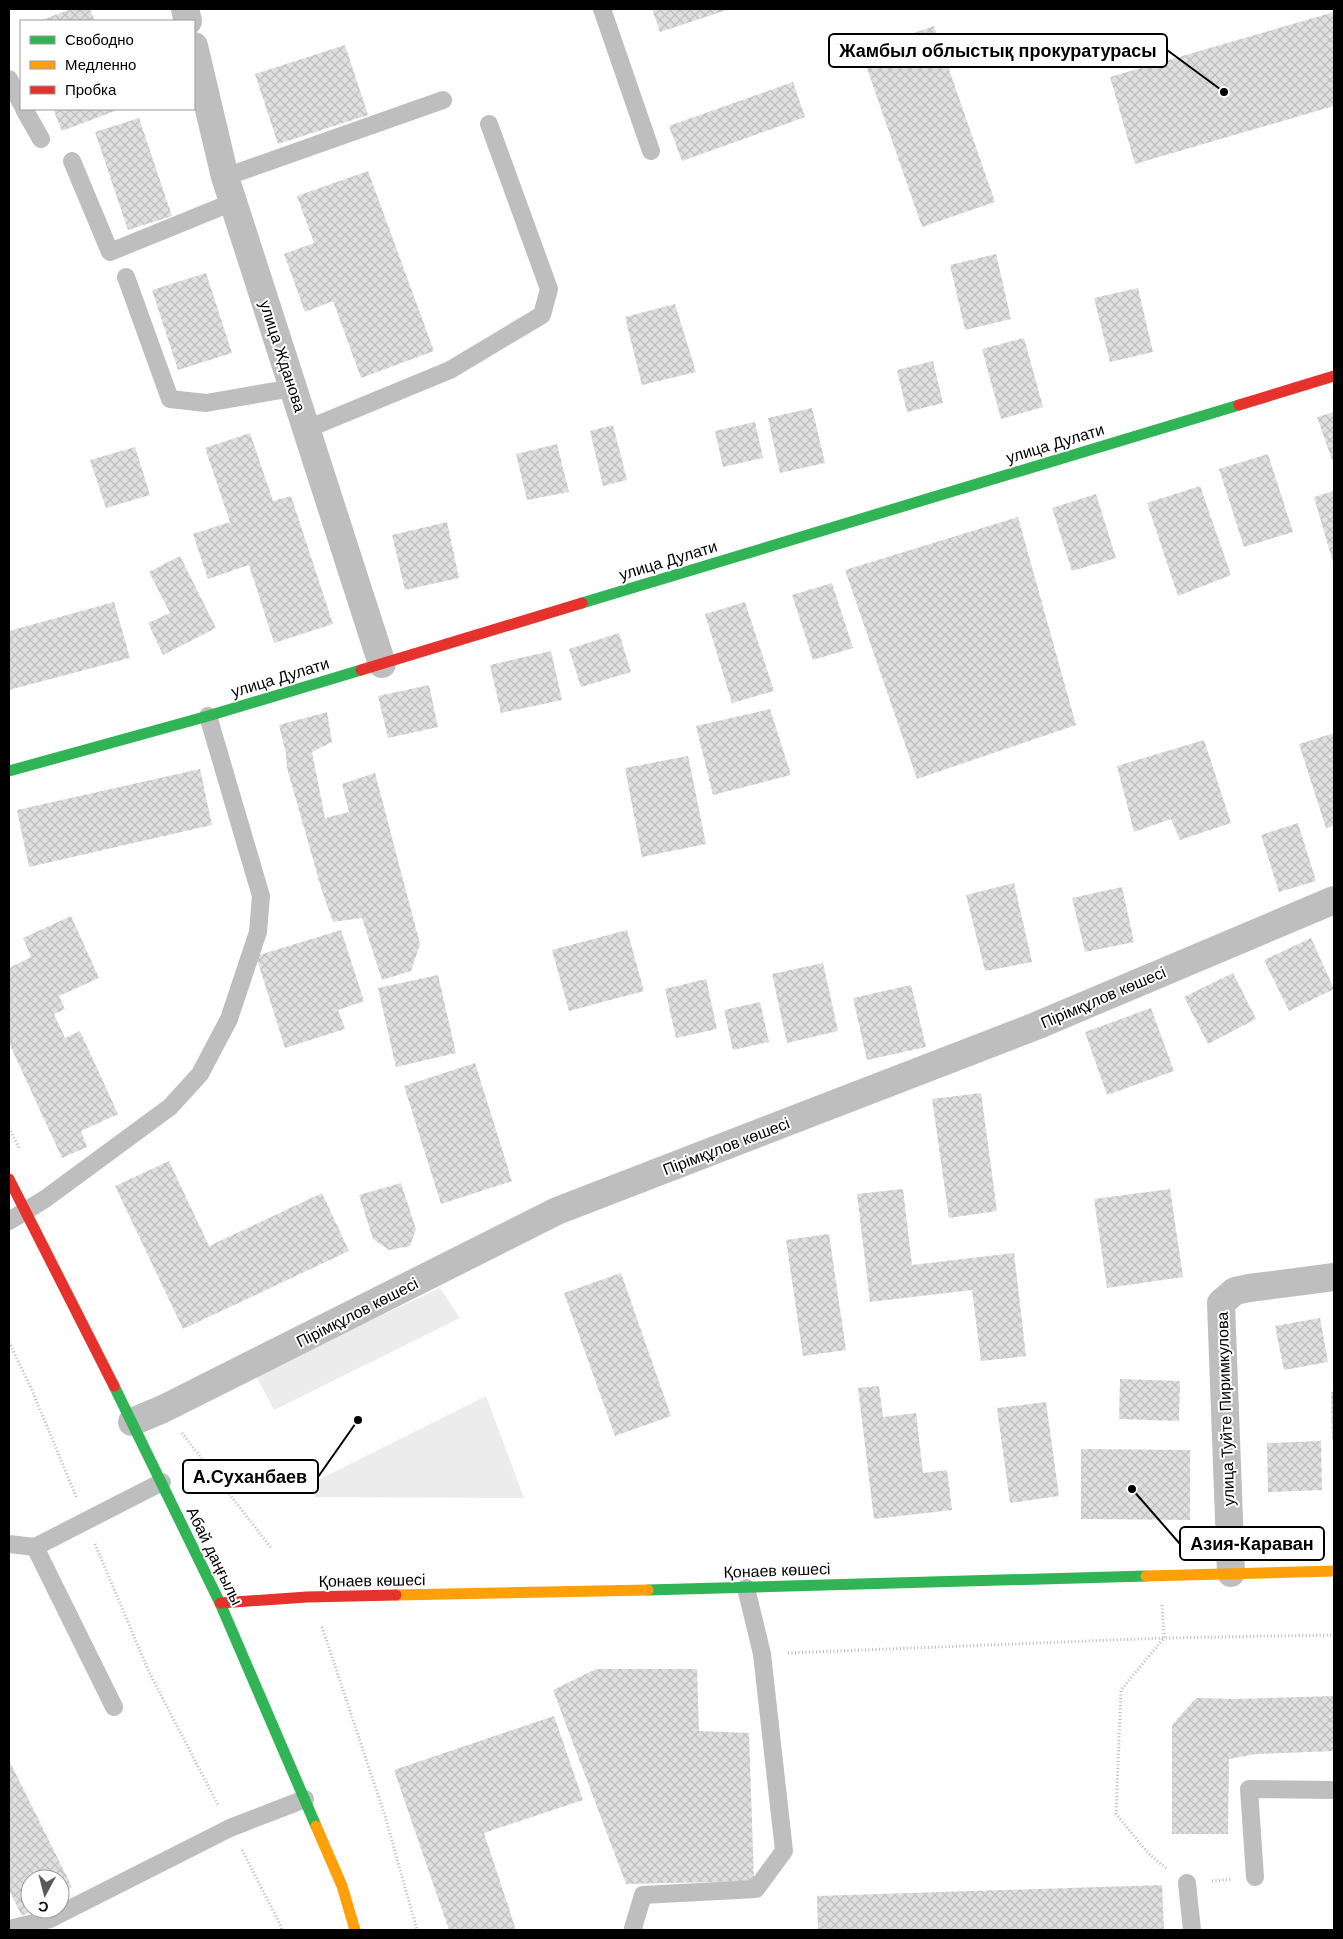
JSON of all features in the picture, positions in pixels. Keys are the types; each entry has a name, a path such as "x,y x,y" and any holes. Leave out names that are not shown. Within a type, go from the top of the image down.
{"main road":[{"name":"улица Дулати","path":"9,771 208,716 1334,376"},
{"name":"Абай даңғылы","path":"9,1179 162,1482 220,1603 342,1886 354,1930"},
{"name":"Қонаев көшесі","path":"220,1603 307,1597 746,1588 1334,1571"}],"street":[{"name":"улица Жданова","path":"195,50 225,177 382,664"},
{"name":"Пірімқұлов көшесі","path":"132,1422 163,1409 557,1212 1036,1026 1334,900"},
{"name":"улица Туйте Пиримкулова","path":"1231,1573 1221,1303 1235,1291 1334,1277"}],"lane":[{"path":"602,9 651,151"},
{"path":"9,79 20,101"},
{"path":"225,177 443,100"},
{"path":"25,110 41,140"},
{"path":"307,429 450,370 542,315 549,289 489,124"},
{"path":"72,160 110,252 234,202"},
{"path":"126,277 170,399 206,403 293,388"},
{"path":"9,1221 45,1199 170,1107 200,1074 229,1019 258,932 261,896 208,716"},
{"path":"9,1544 35,1547 162,1482"},
{"path":"35,1547 114,1707"},
{"path":"634,1930 643,1895 756,1890 784,1851 762,1654 746,1588"},
{"path":"1256,1877 1249,1789 1334,1790"},
{"path":"9,1929 50,1918 230,1828 305,1799"},
{"path":"1187,1883 1192,1930"}],"path":[{"path":"9,1342 32,1390 148,1672 282,1930"},
{"path":"163,1409 272,1549"},
{"path":"1159,1575 1164,1638 1121,1690 1116,1814 1148,1854 1187,1883 1256,1877"},
{"path":"321,1622 385,1816 417,1930"},
{"path":"762,1654 1164,1638 1334,1635"}],"shaded area":[{"path":"440,1288 460,1318 274,1410 255,1374"},
{"path":"486,1396 524,1498 315,1497 310,1484"}],"building":[{"path":"71,9 90,9 95,20 42,20"},
{"path":"652,9 730,9 660,32"},
{"path":"1334,12 1334,106 1135,164 1110,77"},
{"path":"934,26 995,202 922,227 861,51"},
{"path":"345,45 368,115 278,144 255,74"},
{"path":"793,82 805,117 682,161 669,126"},
{"path":"53,110 117,110 62,131"},
{"path":"139,118 172,216 128,230 95,132"},
{"path":"368,171 434,351 361,378 333,301 305,312 284,254 314,243 297,196"},
{"path":"996,254 1011,319 965,330 950,265"},
{"path":"206,273 232,353 178,370 152,290"},
{"path":"1138,288 1153,352 1110,362 1094,298"},
{"path":"675,304 696,372 642,385 625,317"},
{"path":"1024,338 1043,407 1001,419 982,349"},
{"path":"933,361 943,403 907,412 897,370"},
{"path":"812,408 825,463 780,473 768,418"},
{"path":"1334,412 1334,459 1332,460 1317,417"},
{"path":"755,422 763,458 723,467 715,431"},
{"path":"613,425 627,480 603,486 590,431"},
{"path":"250,433 273,501 291,496 333,624 274,643 249,565 208,579 193,534 230,522 205,448"},
{"path":"557,444 569,492 527,500 516,454"},
{"path":"135,447 150,495 106,508 90,460"},
{"path":"1268,454 1293,532 1244,547 1219,469"},
{"path":"1200,486 1231,575 1178,596 1147,503"},
{"path":"1334,491 1334,566 1314,497"},
{"path":"1096,494 1116,558 1072,571 1052,508"},
{"path":"1018,517 1076,725 917,779 845,570"},
{"path":"447,522 459,578 405,590 392,535"},
{"path":"180,556 216,628 163,655 148,623 170,613 149,572"},
{"path":"832,583 853,648 813,660 792,595"},
{"path":"114,602 130,658 9,690 9,631"},
{"path":"745,602 774,691 732,703 705,614"},
{"path":"619,633 631,672 581,687 569,649"},
{"path":"551,651 562,700 501,713 490,665"},
{"path":"429,685 438,727 388,738 378,696"},
{"path":"770,709 791,775 713,795 696,726"},
{"path":"327,712 332,742 312,752 325,818 349,812 342,784 375,773 420,944 411,971 382,980 362,918 333,922 322,891 287,768 286,754 279,725"},
{"path":"1334,733 1334,826 1326,828 1299,744"},
{"path":"1204,740 1231,823 1180,840 1171,819 1134,832 1117,766"},
{"path":"688,756 706,844 642,857 625,768"},
{"path":"200,769 212,825 29,867 17,810"},
{"path":"1298,823 1316,881 1279,892 1261,835"},
{"path":"1014,883 1032,962 985,971 966,895"},
{"path":"1122,887 1134,942 1085,952 1072,898"},
{"path":"71,916 99,978 59,996 65,1009 54,1014 65,1038 80,1031 118,1114 81,1131 87,1147 62,1158 9,1043 9,968 31,957 23,938"},
{"path":"341,930 364,1001 338,1010 345,1029 285,1048 256,956"},
{"path":"627,930 644,991 569,1011 552,950"},
{"path":"1311,938 1334,989 1289,1011 1264,960"},
{"path":"823,963 838,1031 787,1043 772,974"},
{"path":"1233,973 1256,1019 1208,1044 1184,997"},
{"path":"438,975 456,1053 396,1067 378,988"},
{"path":"706,979 717,1029 676,1038 665,989"},
{"path":"911,985 926,1047 867,1060 853,998"},
{"path":"760,1002 769,1042 733,1050 724,1010"},
{"path":"1151,1008 1174,1071 1107,1095 1085,1032"},
{"path":"475,1063 512,1181 441,1204 404,1086"},
{"path":"981,1093 997,1211 949,1218 932,1099"},
{"path":"169,1161 209,1246 322,1193 349,1251 183,1329 115,1186"},
{"path":"401,1183 416,1229 410,1246 389,1250 373,1239 359,1195"},
{"path":"903,1189 912,1265 1014,1253 1026,1356 981,1361 972,1290 870,1302 857,1194"},
{"path":"1170,1189 1183,1277 1107,1288 1094,1199"},
{"path":"829,1234 846,1350 803,1356 786,1240"},
{"path":"621,1273 671,1416 615,1436 564,1293"},
{"path":"1320,1318 1328,1362 1284,1370 1275,1326"},
{"path":"1120,1379 1180,1381 1179,1421 1119,1419"},
{"path":"879,1386 883,1417 916,1413 923,1473 947,1470 952,1510 874,1519 858,1388"},
{"path":"1334,1391 1334,1440 1332,1440 1331,1392"},
{"path":"1046,1402 1059,1496 1010,1503 997,1408"},
{"path":"1321,1441 1322,1490 1268,1492 1267,1443"},
{"path":"1081,1449 1190,1450 1190,1520 1081,1519"},
{"path":"596,1669 697,1669 699,1731 749,1733 754,1881 626,1884 553,1690"},
{"path":"1334,1696 1334,1751 1256,1754 1229,1759 1228,1834 1172,1834 1172,1725 1196,1698 1235,1699"},
{"path":"554,1716 583,1800 484,1833 516,1930 449,1930 394,1770"},
{"path":"9,1760 63,1869 20,1869 20,1912 9,1890"},
{"path":"1162,1885 1164,1930 818,1930 817,1896"}],"traffic: fast":[{"path":"582,603 1239,405"},
{"path":"9,771 208,716 361,670"},
{"path":"114,1386 220,1603 316,1826"},
{"path":"648,1590 1146,1576"}],"traffic: slow":[{"path":"1146,1576 1334,1571"},
{"path":"396,1595 648,1590"},
{"path":"316,1826 342,1886 355,1930"}],"traffic: jam":[{"path":"1239,405 1334,376"},
{"path":"361,670 582,603"},
{"path":"9,1179 114,1386"},
{"path":"220,1603 307,1597 396,1595"}],"place":[{"name":"Жамбыл облыстық прокуратурасы","path":"1224,92"},
{"name":"А.Суханбаев","path":"358,1420"},
{"name":"Азия-Караван","path":"1132,1489"}]}
